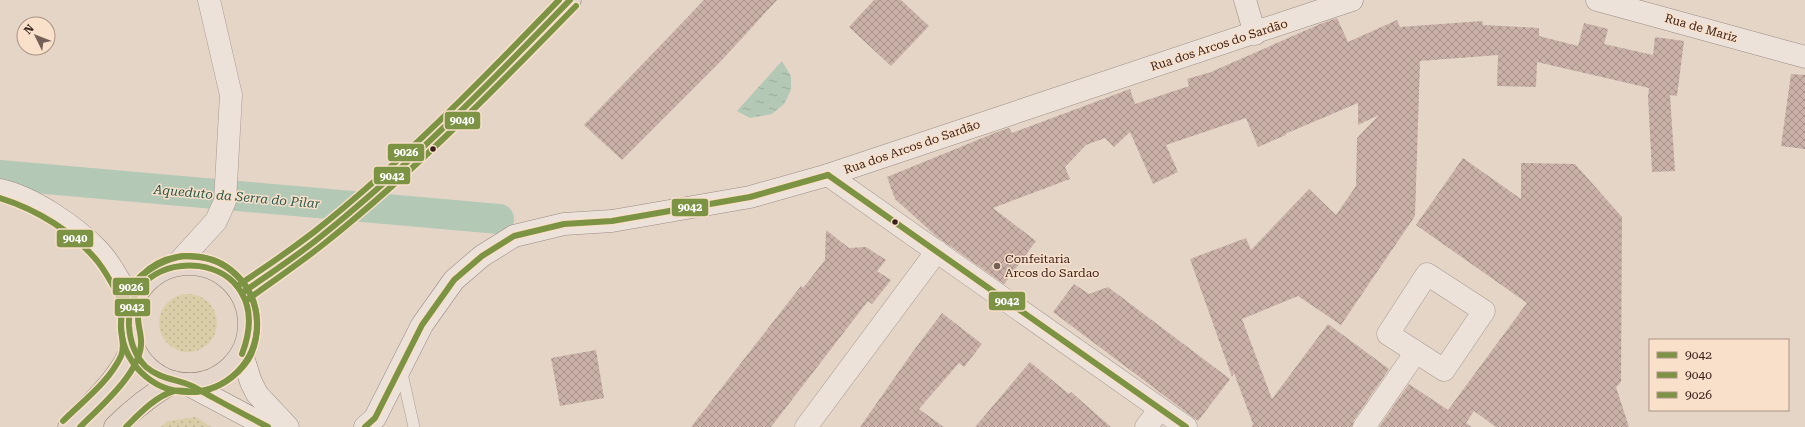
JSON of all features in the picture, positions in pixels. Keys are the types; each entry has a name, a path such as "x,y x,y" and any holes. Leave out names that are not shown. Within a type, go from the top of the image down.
{"main road":[{"path":"176,265 216,221 225,201 231,95 209,0"},
{"path":"242,293 320,237 410,158 474,98 570,0"},
{"path":"1245,0 1255,34"},
{"name":"Rua dos Arcos do Sardão","path":"365,427 375,418 422,325 454,280 482,256 514,236 564,224 612,221 750,197 828,175 1255,34 1352,0"},
{"name":"Rua de Mariz","path":"1597,0 1805,57"},
{"path":"828,175 1186,427"},
{"path":"0,190 9,192 44,209 76,231 100,252 118,278 132,303"},
{"path":"806,427 937,251"},
{"path":"115,427 149,396 180,383 204,383 219,377 232,367 242,354 248,336 249,316 247,305 242,293 224,274 201,264 176,265 157,273 142,286 132,303 129,325 133,345 139,358 148,369 160,377 180,383 268,427"},
{"path":"1427,274 1484,311 1444,370 1416,352 1388,334 1427,274"},
{"path":"69,427 117,376 128,359 133,345"},
{"path":"1364,427 1416,352"},
{"path":"242,354 251,382 257,394 288,427"},
{"path":"1146,427 1160,409"}],"lane":[{"path":"401,367 414,427"}],"shaded area":[{"path":"188,294 204,299 212,307 217,323 212,339 204,347 188,352 172,347 164,339 159,323 164,307 172,299"},
{"path":"196,417 211,427 161,427 168,421"}],"water":[{"path":"782,61 791,76 791,90 784,104 772,114 750,118 737,111"}],"building":[{"path":"704,0 777,0 721,61 622,160 584,125"},
{"path":"874,0 901,0 929,26 891,66 849,27"},
{"path":"1337,18 1348,42 1397,20 1400,27 1482,21 1483,25 1539,28 1539,36 1578,46 1584,23 1608,29 1604,44 1653,55 1655,37 1684,41 1677,96 1670,95 1675,171 1652,172 1648,96 1649,88 1537,62 1536,87 1497,86 1498,55 1420,61 1415,216 1341,325 1298,296 1242,319 1272,399 1328,324 1389,369 1354,420 1352,427 1251,427 1253,424 1234,373 1232,377 1190,259 1246,238 1251,250 1309,189 1336,215 1356,186 1357,138 1379,115 1358,125 1358,103 1258,147 1246,118 1166,145 1178,172 1153,184 1130,132 1114,147 1105,138 1086,145 1065,167 1070,179 993,208 1036,241 1004,284 936,236 895,199 887,177 997,132 1009,128 1012,133 1130,89 1135,104 1189,86 1187,79 1211,72"},
{"path":"1791,74 1805,75 1805,149 1781,146"},
{"path":"1463,158 1521,199 1521,163 1575,164 1622,217 1621,382 1616,387 1629,427 1496,427 1474,411 1466,423 1472,427 1379,427 1409,384 1448,410 1527,303 1416,225"},
{"path":"826,230 849,248 866,247 886,260 877,271 891,280 872,304 868,301 771,427 691,427 801,286 803,288 825,260"},
{"path":"1074,284 1089,294 1108,287 1230,379 1198,421 1053,312"},
{"path":"942,313 982,344 964,367 959,363 919,409 944,427 860,427 914,350"},
{"path":"596,350 604,398 560,406 551,358"},
{"path":"1030,362 1069,394 1071,392 1111,427 975,427"}],"waterway":[{"name":"Aqueduto da Serra do Pilar","path":"0,175 499,219"}],"transit line":[{"name":"9026","path":"237,286 314,232 378,178 470,91 559,0"},
{"name":"9042","path":"242,293 310,245 385,182 479,93 570,0"},
{"name":"9040","path":"247,300 325,243 391,187 485,98 576,6"},
{"name":"9042","path":"828,175 1186,427"},
{"name":"9042","path":"365,427 375,418 422,325 454,280 482,256 514,236 564,224 612,221 750,197 828,175"},
{"name":"9040","path":"0,198 27,208 40,215 66,231 78,241 102,267 125,307"},
{"name":"9040","path":"182,256 196,256 215,261 227,267 242,281 252,298 256,311 257,324 256,337 252,350 246,362 232,377 227,381 209,389 196,392 182,392 163,387 151,381 136,367 132,362 124,344 121,331 121,317 126,298 132,286 146,271 151,267 169,259 182,256"},
{"name":"9026","path":"63,421 103,383 121,356 123,346 121,323 124,302 133,284 138,279 159,264 183,256 210,259 231,270 246,287 252,297 255,308 257,330 254,346 248,360 238,372 218,386 203,391 195,392 176,390 167,393 148,406 126,427"},
{"name":"9042","path":"242,354 249,318 241,292 223,274 199,266 174,267 151,277 134,297 129,326 130,332 136,353 146,367 161,376 194,387 268,427"},
{"name":"9040","path":"80,427 108,400 126,378 139,356 141,338 138,317"}],"place":[{"name":"Confeitaria Arcos do Sardao","path":"997,266"}]}
